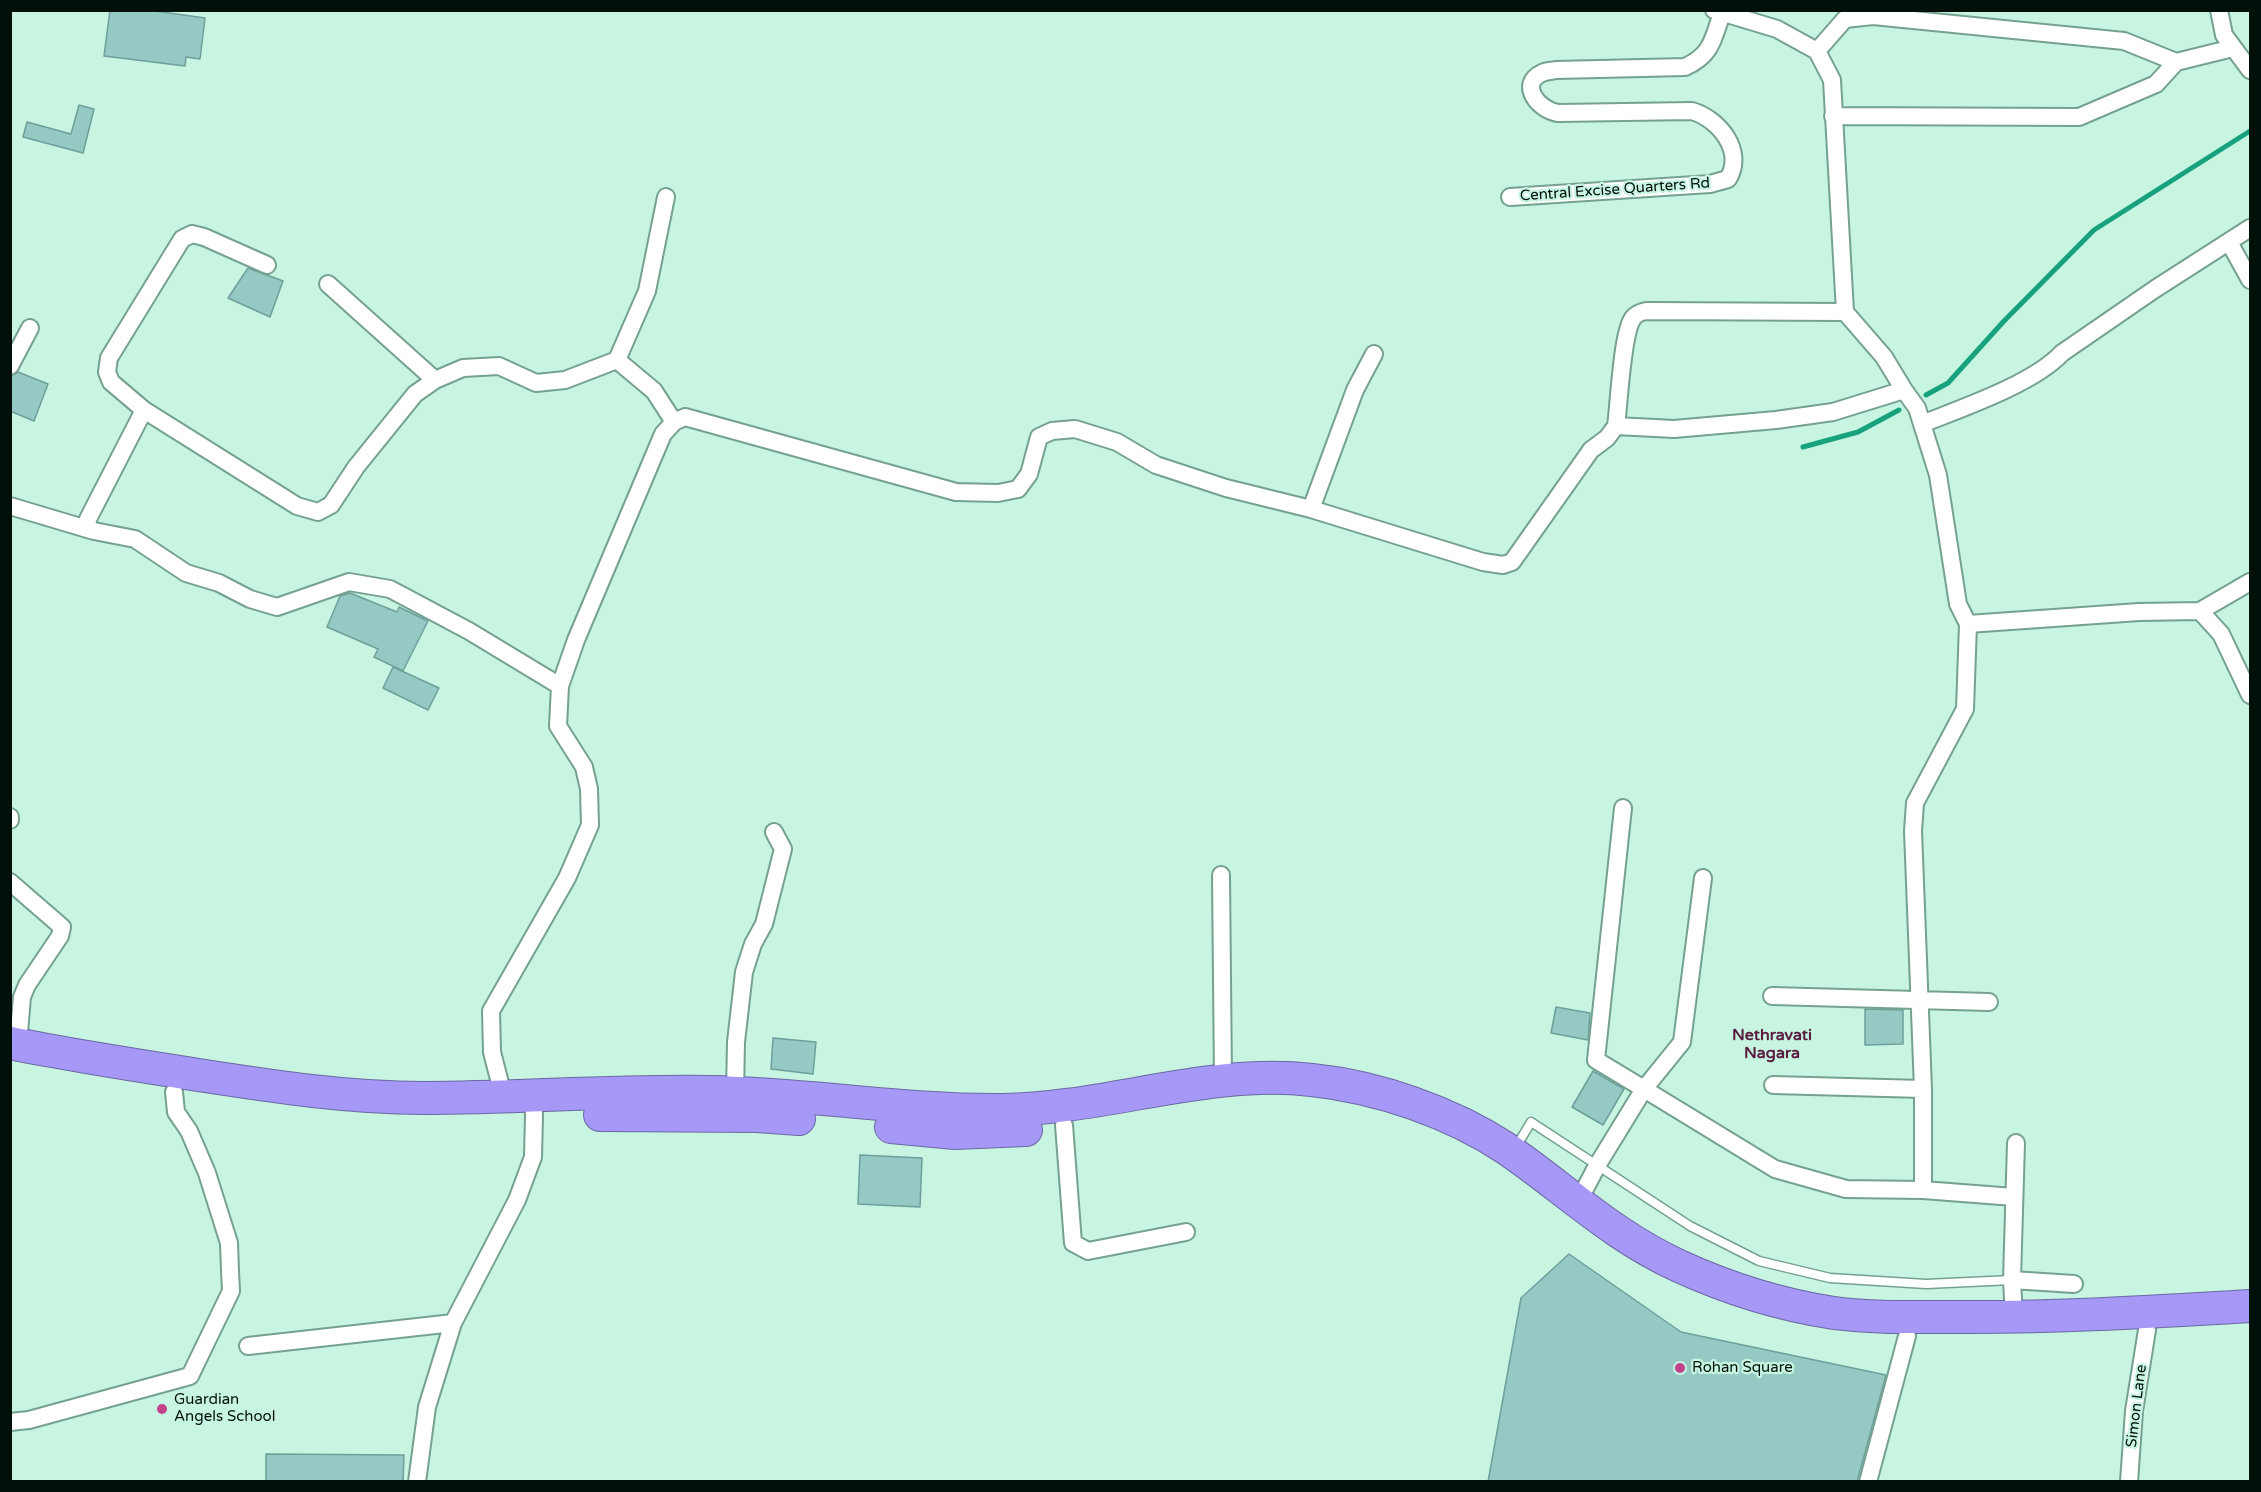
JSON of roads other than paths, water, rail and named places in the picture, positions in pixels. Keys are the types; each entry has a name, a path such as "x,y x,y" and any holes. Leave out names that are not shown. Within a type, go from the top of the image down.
{"highway":[{"path":"13,1051 104,1061 340,1094 523,1102 623,1114 757,1116 955,1133 1029,1130 1225,1100 1274,1096 1356,1105 1408,1122 1479,1154 1613,1251 1666,1282 1720,1304 1785,1322 1833,1332 1907,1336 2014,1337 2250,1324"},
{"path":"13,1051 174,1092 265,1106 348,1115 447,1117 523,1102 735,1093 928,1109 1009,1110 1222,1080 1275,1076 1361,1086 1415,1104 1488,1137 1577,1204 1632,1241 1675,1264 1727,1286 1790,1304 1836,1313 1907,1317 2014,1318 2250,1306"}],"street":[{"path":"2219,10 2224,35 2250,70"},
{"path":"1718,12 1776,29 1817,51 1832,80 1845,312 1884,357 1917,408 1938,475 1958,604 1968,624 1965,709 1915,803 1913,831 1921,1001 1923,1190"},
{"name":"Central Excise Quarters Rd","path":"1510,197 1710,184 1728,179 1734,165 1727,137 1720,127 1700,113 1692,111 1549,112 1540,106 1532,92 1537,77 1542,73 1556,70 1685,67 1701,59 1710,45 1718,12"},
{"path":"1817,51 1845,19 1873,15 2124,41 2176,62"},
{"path":"1833,116 2079,117 2156,84 2176,62 2234,48"},
{"path":"267,265 204,237 192,234 182,239 110,358 107,372 111,382 144,410 297,506 318,512 331,505 356,467 415,394 435,380 463,369 499,366 536,383 565,380 617,360 647,291 666,197"},
{"path":"1922,424 1983,400 2050,366 2062,353 2250,228"},
{"path":"2229,242 2250,280"},
{"path":"328,284 435,380"},
{"path":"417,1482 427,1407 453,1323 517,1200 533,1157 523,1102 492,1052 491,1011 567,878 590,825 589,789 584,767 558,726 560,686 576,640 663,434 674,422 685,417 956,492 998,493 1018,489 1029,474 1039,437 1052,431 1075,429 1117,442 1156,465 1226,489 1311,509 1483,562 1503,566 1512,561 1591,450 1607,438 1616,426 1627,337 1632,319 1639,313 1646,311 1845,312"},
{"path":"10,366 30,328"},
{"path":"1311,509 1355,390 1374,354"},
{"path":"617,360 654,392 674,422"},
{"path":"1616,426 1674,429 1776,420 1833,412 1904,390"},
{"path":"87,529 88,519 144,410"},
{"path":"10,506 87,529 135,538 186,573 219,583 250,599 278,607 349,582 390,589 469,631 560,686"},
{"path":"1968,624 2000,624 2139,612 2200,611 2250,582"},
{"path":"2200,611 2221,634 2250,695"},
{"path":"1623,808 1596,1060 1775,1168 1846,1189 1923,1190 2014,1197"},
{"path":"735,1093 736,1042 744,972 753,944 764,924 783,849 774,832"},
{"path":"1221,875 1222,1080"},
{"path":"1577,1204 1598,1164 1644,1089 1682,1042 1703,878"},
{"path":"10,882 62,927 60,936 27,985 22,997 13,1051"},
{"path":"1772,996 1989,1002"},
{"path":"1773,1085 1923,1089"},
{"path":"10,1422 29,1420 190,1376 219,1318 231,1291 229,1243 207,1173 189,1131 176,1112 174,1092"},
{"path":"1064,1125 1073,1243 1088,1251 1185,1232"},
{"path":"2014,1318 2012,1280 2016,1143"},
{"path":"2012,1280 2074,1284"},
{"path":"248,1346 453,1323"},
{"name":"Simon Lane","path":"2129,1482 2134,1411 2148,1330"},
{"path":"1868,1482 1907,1336"}],"lane":[{"path":"1512,1153 1531,1122 1690,1226 1759,1260 1830,1278 1926,1284 2012,1280"}],"waterway":[{"path":"1926,395 1948,383 2004,321 2094,230 2250,131"},
{"path":"1803,447 1858,432 1899,410"}],"place":[{"name":"Rohan Square","path":"1680,1368"},
{"name":"Guardian Angels School","path":"162,1409"}],"district":[{"name":"Nethravati Nagara","path":"1772,1045"}]}
